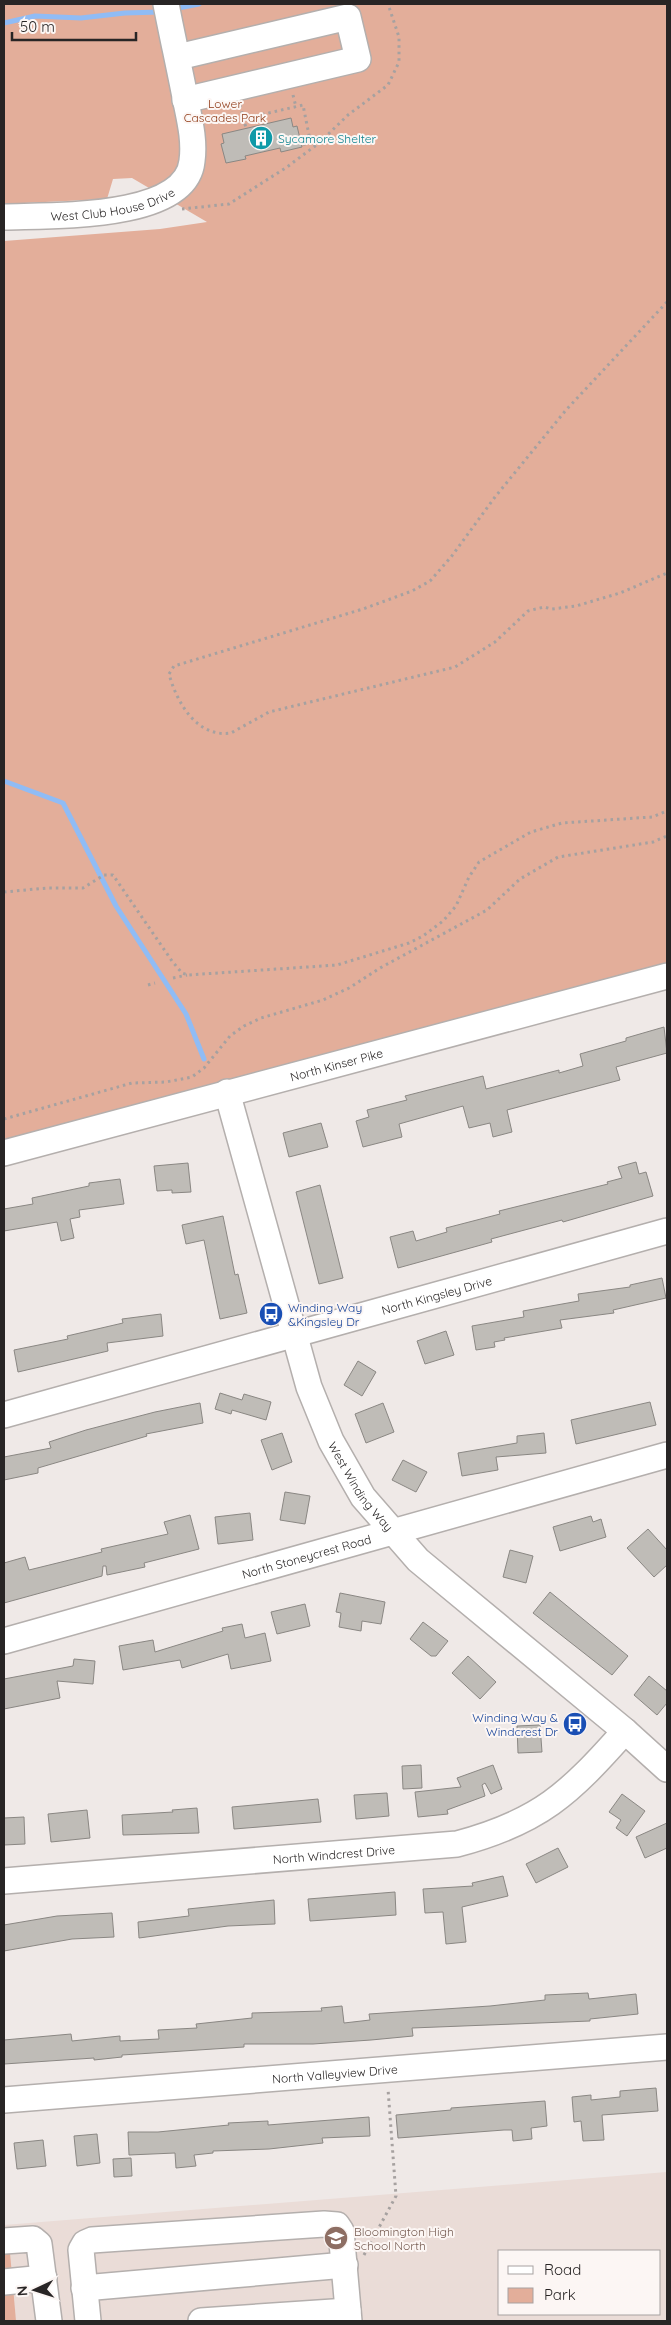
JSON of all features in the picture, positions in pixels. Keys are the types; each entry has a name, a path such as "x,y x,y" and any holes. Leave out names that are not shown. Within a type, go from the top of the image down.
{"street":[{"name":"West Club House Drive","path":"4,217 102,212 132,207 157,201 171,194 185,179 192,163 192,137 168,13"},
{"path":"178,57 348,17 358,59 185,100"},
{"name":"North Kinser Pike","path":"4,1153 667,976"},
{"name":"West Winding Way","path":"227,1092 309,1387 331,1442 363,1497 392,1533 442,1581 625,1731 667,1769"},
{"name":"North Kingsley Drive","path":"4,1415 667,1231"},
{"name":"North Stoneycrest Road","path":"4,1641 667,1456"},
{"name":"North Windcrest Drive","path":"4,1881 457,1844 507,1829 542,1811 577,1783 625,1731"},
{"name":"North Valleyview Drive","path":"4,2100 667,2047"},
{"path":"88,2321 81,2250 85,2243 102,2239 332,2224 341,2231 353,2264 349,2316 201,2321"},
{"path":"4,2241 33,2239 39,2244 49,2321"},
{"path":"84,2288 353,2264"},
{"path":"4,2282 44,2278"}],"path":[{"path":"176,209 229,204 287,167 319,143 348,114 388,85 399,62 399,37 388,4"},
{"path":"243,119 303,105 310,140 309,143 301,145"},
{"path":"667,302 566,410 495,497 452,557 430,581 412,591 363,609 174,666 169,674 178,699 187,715 209,730 224,734 231,733 269,712 455,667 494,642 528,611 544,607 576,606 620,593 667,573"},
{"path":"173,978 188,975 337,965 416,940 443,921 456,906 469,877 479,862 531,832 562,822 652,817 667,811"},
{"path":"4,1119 132,1083 180,1080 192,1077 204,1068 230,1036 244,1026 337,994 487,910 520,879 558,857 652,842 667,836"},
{"path":"4,892 47,888 75,889 104,876 113,875 172,961 182,973 188,975"},
{"path":"416,940 419,947"},
{"path":"148,985 155,983"},
{"path":"353,2264 396,2196 386,2070"}],"shaded area":[{"name":"Bloomington High School North","path":"667,2172 667,2321 4,2321 4,2225"}],"green space":[{"name":"Lower Cascades Park","path":"4,4 667,4 667,963 4,1142 4,241 160,229 207,222 132,178 113,179 107,199 4,204"},
{"path":"8,2230 16,2321 4,2321 4,2231"}],"building":[{"name":"Sycamore Shelter","path":"291,118 293,127 297,126 302,147 281,152 280,148 245,156 246,159 226,163 221,144 224,143 222,134"},
{"path":"664,1027 667,1053 616,1067 620,1080 507,1110 512,1132 493,1137 490,1123 469,1128 463,1106 399,1124 402,1137 363,1147 356,1121 369,1117 367,1110 407,1100 405,1096 483,1076 486,1089 559,1070 559,1073 583,1066 580,1054 626,1041 626,1038"},
{"path":"321,1123 328,1147 289,1157 283,1133"},
{"path":"636,1162 639,1174 646,1172 653,1196 563,1222 562,1220 491,1239 492,1242 398,1268 390,1237 413,1231 416,1241 447,1232 446,1228 500,1214 499,1211 608,1184 607,1182 622,1178 618,1167"},
{"path":"188,1163 191,1192 172,1193 172,1190 157,1191 154,1166"},
{"path":"120,1179 124,1204 79,1210 80,1217 70,1219 74,1238 61,1241 57,1222 4,1231 4,1209 33,1204 32,1198 89,1186 89,1183"},
{"path":"320,1185 343,1278 319,1284 296,1192"},
{"path":"223,1216 235,1275 238,1274 247,1313 220,1319 204,1240 186,1244 182,1225"},
{"path":"662,1278 666,1298 613,1310 614,1313 560,1320 562,1328 504,1338 505,1340 494,1342 495,1347 476,1350 472,1326 524,1317 523,1311 579,1301 578,1294 630,1287 630,1285"},
{"path":"161,1314 163,1336 107,1343 108,1351 18,1372 14,1350 68,1339 67,1336 123,1323 122,1319"},
{"path":"446,1331 454,1355 425,1364 417,1341"},
{"path":"358,1361 376,1372 362,1396 344,1385"},
{"path":"220,1393 242,1400 244,1394 271,1402 266,1420 232,1410 231,1414 215,1409"},
{"path":"650,1402 656,1425 576,1444 571,1420"},
{"path":"200,1403 203,1423 146,1434 147,1436 38,1468 38,1473 4,1480 4,1457 51,1448 49,1442 86,1430 155,1412"},
{"path":"383,1403 394,1432 366,1443 355,1414"},
{"path":"282,1433 292,1462 272,1470 261,1440"},
{"path":"544,1433 546,1453 496,1457 498,1470 462,1476 458,1453 517,1443 517,1436"},
{"path":"403,1460 427,1472 416,1492 392,1480"},
{"path":"285,1492 310,1496 305,1524 280,1520"},
{"path":"250,1513 253,1540 218,1544 215,1517"},
{"path":"190,1515 199,1549 144,1563 145,1567 107,1575 106,1566 103,1566 102,1576 4,1603 4,1563 25,1557 29,1570 102,1552 101,1549 168,1534 164,1522"},
{"path":"591,1516 593,1522 601,1519 606,1537 560,1551 553,1527"},
{"path":"648,1529 667,1550 667,1565 654,1577 627,1548"},
{"path":"510,1550 533,1556 526,1583 503,1577"},
{"path":"550,1592 628,1656 612,1675 533,1613"},
{"path":"340,1593 385,1602 381,1624 362,1621 361,1631 339,1627 341,1613 336,1612"},
{"path":"305,1604 310,1626 277,1634 271,1612"},
{"path":"423,1622 448,1641 436,1656 431,1656 410,1639"},
{"path":"242,1624 245,1638 265,1633 271,1661 231,1669 228,1654 182,1668 180,1660 123,1670 119,1646 153,1640 155,1652 223,1631 222,1628"},
{"path":"468,1656 496,1682 480,1699 452,1673"},
{"path":"74,1659 95,1661 93,1684 57,1681 60,1698 4,1709 4,1679 73,1666"},
{"path":"649,1676 667,1691 667,1703 657,1715 634,1695"},
{"path":"540,1725 542,1752 518,1753 517,1726"},
{"path":"421,1765 422,1788 403,1789 402,1766"},
{"path":"493,1765 502,1789 491,1794 485,1783 482,1785 485,1796 447,1810 448,1814 418,1817 415,1792 461,1787 457,1778"},
{"path":"387,1793 389,1816 356,1819 354,1795"},
{"path":"622,1794 645,1811 627,1836 616,1828 621,1820 609,1812"},
{"path":"318,1799 321,1822 234,1829 232,1807"},
{"path":"197,1808 199,1833 123,1835 122,1815 173,1812 172,1810"},
{"path":"87,1810 90,1838 51,1842 48,1814"},
{"path":"24,1817 25,1844 4,1845 4,1818"},
{"path":"667,1823 667,1848 645,1858 636,1837"},
{"path":"558,1848 568,1867 536,1883 526,1864"},
{"path":"503,1876 508,1896 462,1907 466,1942 446,1944 443,1912 425,1913 423,1889 473,1886 472,1883"},
{"path":"395,1892 396,1915 310,1921 308,1899"},
{"path":"274,1900 275,1924 228,1926 139,1938 138,1922 189,1916 188,1909"},
{"path":"112,1913 114,1937 72,1939 4,1951 4,1925 57,1916"},
{"path":"588,1993 589,1999 636,1994 638,2014 590,2019 590,2021 412,2028 413,2036 371,2040 313,2044 244,2044 244,2047 122,2055 122,2057 94,2060 94,2058 4,2064 4,2040 71,2034 72,2041 120,2036 120,2041 159,2039 158,2030 197,2028 196,2024 252,2018 252,2013 322,2011 321,2008 342,2006 344,2023 370,2020 369,2014 490,2006 545,2000 545,1995"},
{"path":"656,2088 658,2111 602,2115 604,2140 583,2141 581,2121 574,2122 572,2097 591,2095 591,2100 620,2097 620,2091"},
{"path":"545,2101 547,2126 531,2128 532,2139 513,2141 512,2130 398,2138 396,2115 451,2110 451,2108"},
{"path":"369,2117 370,2136 322,2138 323,2143 269,2149 213,2151 213,2153 194,2155 196,2166 176,2168 175,2153 129,2155 128,2132 158,2132 229,2125 228,2123 268,2121 268,2125"},
{"path":"97,2134 100,2163 77,2166 74,2136"},
{"path":"43,2140 46,2166 17,2169 14,2143"},
{"path":"131,2158 132,2176 114,2177 113,2159"}],"waterway":[{"path":"173,9 199,4"},
{"path":"4,23 35,16 81,18 125,13 160,12"},
{"path":"4,781 63,803 116,906 186,1014 204,1059"}],"place":[{"name":"Sycamore Shelter","path":"261,138"},
{"name":"Winding Way &Kingsley Dr","path":"271,1314"},
{"name":"Winding Way & Windcrest Dr","path":"575,1724"},
{"name":"Bloomington High School North","path":"336,2238"}]}
